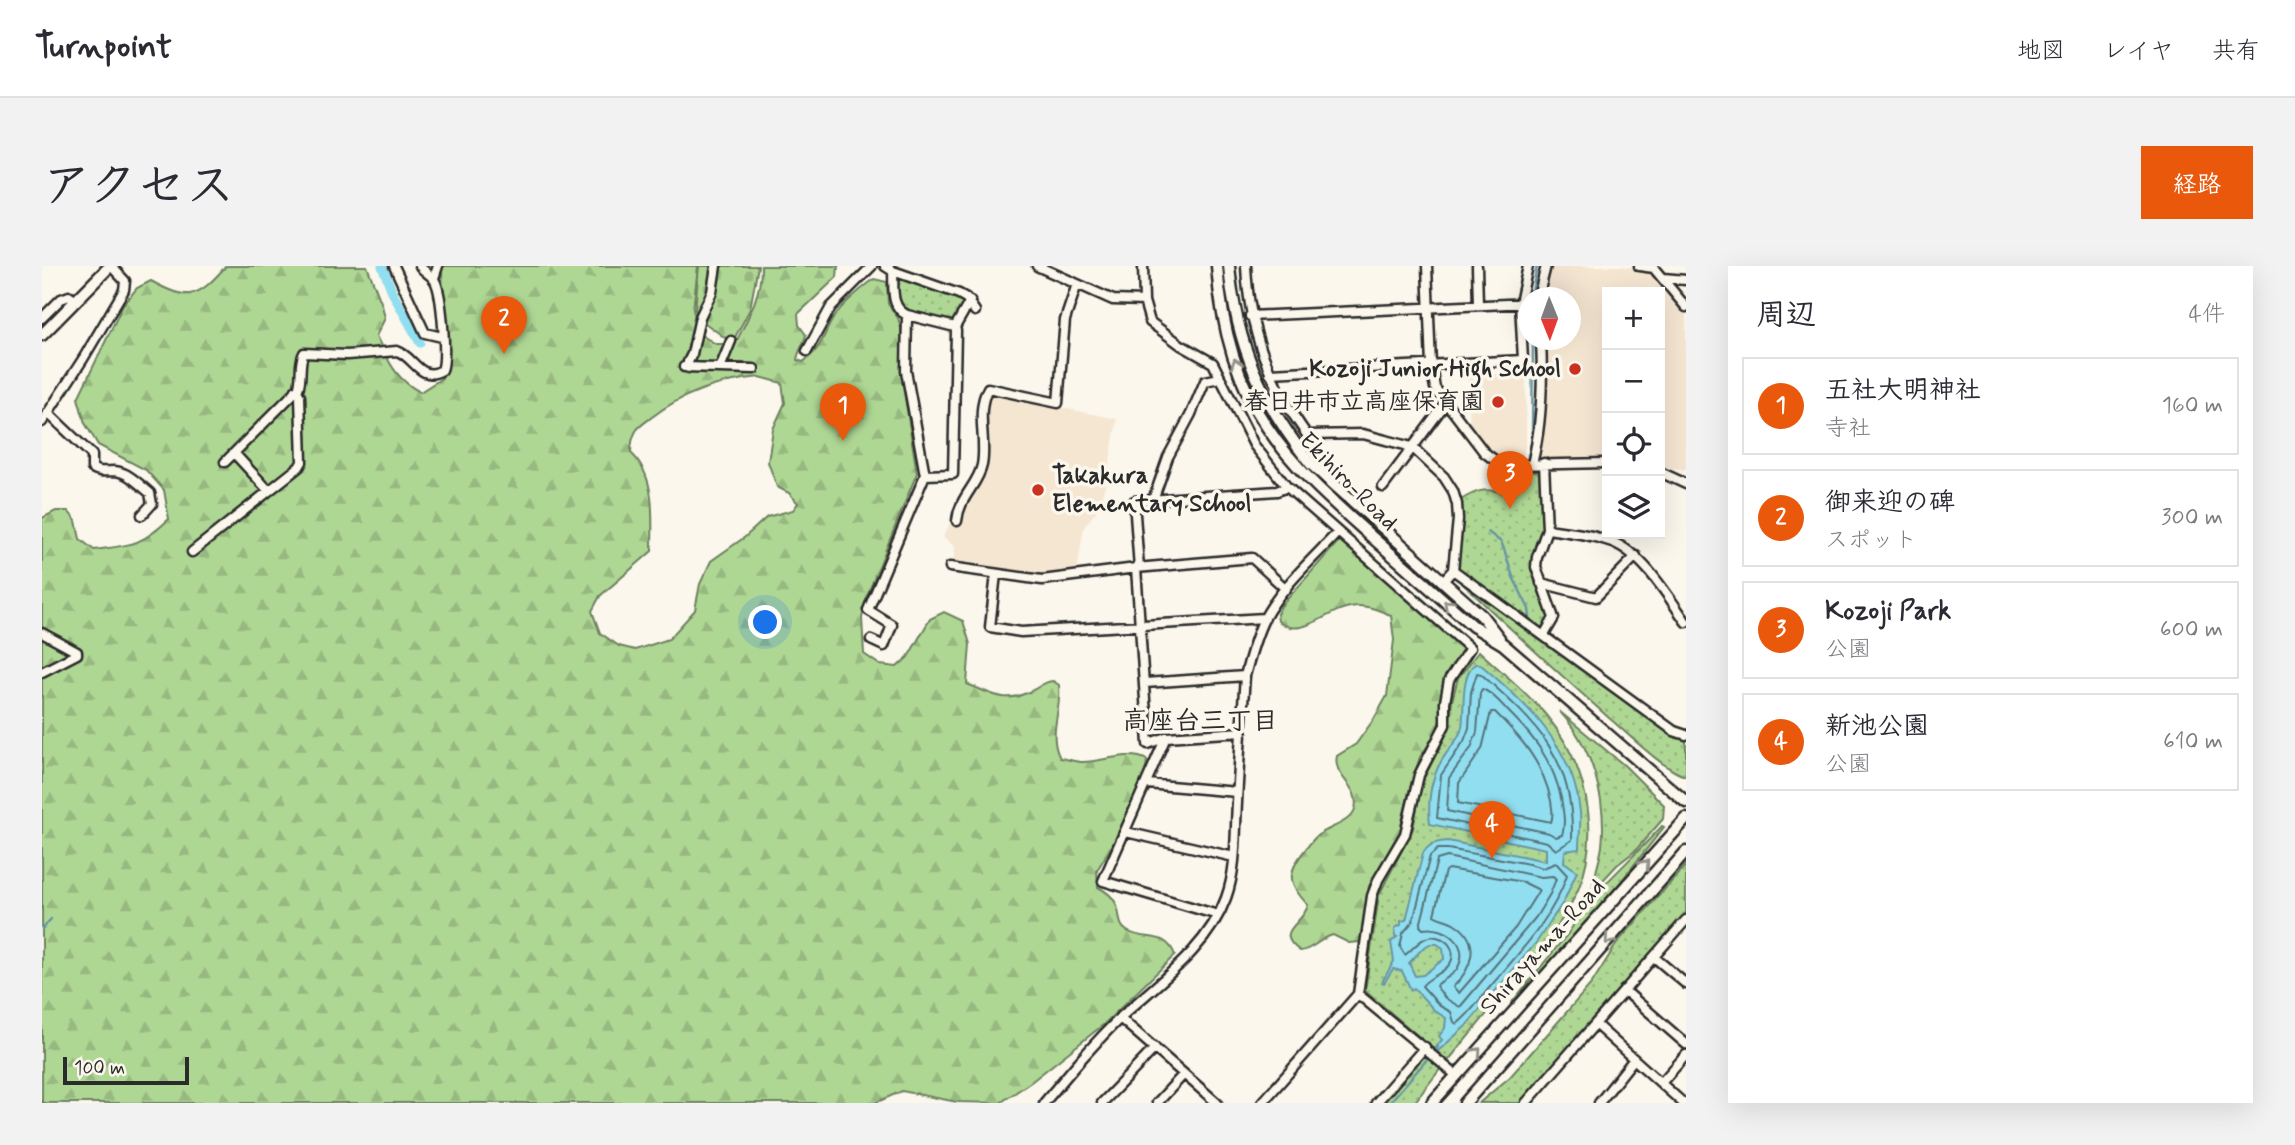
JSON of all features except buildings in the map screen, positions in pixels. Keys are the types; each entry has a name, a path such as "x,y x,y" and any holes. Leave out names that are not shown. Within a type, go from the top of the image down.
{"street":[{"path":"42,335 110,266 125,281 124,290 42,422"},
{"path":"394,266 425,332 442,337"},
{"path":"419,266 434,278"},
{"path":"225,462 296,390 301,382 301,358 304,353 347,355 397,351 404,353 416,367 431,374 442,370 445,362 442,310 434,278 438,266"},
{"path":"716,266 712,292 700,317 692,354 686,367 754,369"},
{"path":"807,351 831,307 872,266"},
{"path":"1037,266 1113,300 1144,301"},
{"path":"1143,266 1144,301 1150,322 1181,345 1213,363 1254,445 1287,487 1470,648 1450,680 1445,702 1445,724 1419,775 1405,834 1378,880 1372,896 1358,994 1262,1103"},
{"name":"Ekihiro-Road","path":"1217,266 1221,307 1236,362 1255,407 1279,444 1301,471 1473,626 1503,644 1686,802"},
{"name":"Ekihiro-Road","path":"1229,266 1236,319 1244,346 1278,420 1311,464 1482,616 1503,644"},
{"path":"1246,266 1251,316 1258,345 1286,405 1307,435 1363,434 1412,447 1444,477 1457,504 1458,519 1453,570 1443,581"},
{"path":"1427,266 1431,366 1435,388 1484,452 1497,462 1513,465 1602,463"},
{"path":"1477,266 1478,305"},
{"path":"1526,287 1528,266"},
{"path":"1541,287 1546,266"},
{"path":"1639,266 1653,267 1686,307"},
{"path":"955,327 899,311 894,303 889,268 960,294 970,301 975,311"},
{"path":"1663,278 1686,280"},
{"path":"957,521 958,508 982,467 982,400 988,388 1058,402 1065,320 1077,284"},
{"path":"42,318 61,299 69,296 76,301"},
{"path":"925,475 953,474 955,327 970,301"},
{"path":"1251,316 1518,303"},
{"path":"871,640 884,646 892,625 868,610 925,475 906,371 907,315"},
{"path":"720,368 731,341"},
{"path":"1270,373 1523,360 1523,350"},
{"path":"1532,464 1537,445 1541,350"},
{"path":"1153,500 1168,457 1191,415 1205,381 1220,378"},
{"path":"192,552 299,467 302,462 300,396 296,390"},
{"path":"1383,487 1445,404"},
{"path":"49,414 92,455 92,468 98,472 116,471 126,475 150,493 152,505 142,515"},
{"path":"234,453 269,491"},
{"path":"1544,635 1554,618 1536,567 1536,557 1547,529 1545,463"},
{"path":"1665,474 1686,484"},
{"path":"1242,732 1166,737 1149,744 1134,501 1277,491 1287,487"},
{"path":"1547,529 1614,542 1636,556 1686,622"},
{"path":"1044,1103 1074,1066 1120,1018 1185,959 1207,934 1218,915 1226,898 1234,857 1245,676 1251,651 1265,618 1286,589 1338,532"},
{"path":"1541,583 1596,597 1636,556"},
{"path":"950,567 1042,580 1252,558 1286,589"},
{"path":"1453,570 1674,732 1686,735"},
{"path":"996,574 990,627 1021,632 1265,618"},
{"path":"1678,610 1686,604"},
{"path":"42,633 77,654 42,672"},
{"path":"1145,683 1245,676"},
{"path":"1166,737 1103,881 1218,915"},
{"path":"1147,784 1237,792"},
{"name":"Shirayama-Road","path":"1432,1103 1686,819"},
{"path":"1126,832 1234,857"},
{"name":"Shirayama-Road","path":"1465,1103 1686,852"},
{"path":"1526,1103 1686,920"},
{"path":"1654,957 1686,984"},
{"path":"1624,990 1686,1044"},
{"path":"1358,994 1456,1075"},
{"path":"1120,1018 1217,1103"},
{"path":"1595,1024 1661,1083 1672,1099 1683,1103"},
{"path":"1102,1103 1155,1048"},
{"path":"1376,1103 1425,1048"},
{"path":"1661,1083 1686,1055"},
{"path":"1599,1103 1634,1059"},
{"path":"1157,1103 1184,1074"}],"shaded area":[{"name":"Kozoji Junior High School","path":"1549,266 1621,266 1650,270 1664,287 1602,287 1602,459 1534,460 1542,350 1581,350 1581,287 1544,287"},
{"name":"Kozoji Junior High School","path":"1665,288 1686,313 1686,470 1665,467"},
{"name":"春日井市立高座保育園","path":"1526,373 1526,443 1522,460 1503,460 1485,447 1470,429 1468,375"},
{"name":"Takakura Elementary School","path":"990,393 1117,419 1107,479 1098,509 1084,527 1077,571 1042,575 953,563 955,547 943,537 951,521 961,520 961,507 985,468 985,400"}],"green space":[{"path":"226,266 367,266 385,318 376,336 398,375 420,392 442,378 447,368 444,341 444,266 698,266 693,310 701,335 716,344 735,344 756,297 761,266 838,266 837,277 798,314 799,325 806,335 797,360 803,362 818,347 834,317 847,301 874,279 887,282 888,304 898,318 901,328 904,392 917,473 867,596 862,618 864,654 880,665 897,667 908,657 930,619 944,612 963,621 970,644 967,684 1007,697 1023,694 1044,683 1053,681 1059,685 1055,740 1060,758 1091,762 1132,756 1147,760 1145,775 1112,846 1097,870 1098,887 1114,899 1120,923 1127,931 1166,942 1175,955 1103,1025 1000,1103 957,1102 902,1091 875,1103 42,1103 42,518 56,511 68,511 76,521 80,539 94,550 135,543 151,535 169,519 164,490 146,470 98,445 85,423 78,398 123,305 137,288 151,281 175,292 192,293 208,285","holes":["760,377 782,383 785,403 773,429 768,462 777,487 789,493 798,503 793,510 767,517 745,537 711,561 700,584 695,610 669,639 635,650 619,646 600,633 592,611 600,596 652,551 649,486 645,474 631,453 636,431 664,408 703,389"]},
{"path":"699,266 758,266 750,309 732,343 697,317 695,310"},
{"path":"897,275 959,296 968,303 955,324 902,309 898,303"},
{"path":"1542,468 1544,525 1536,542 1532,564 1535,582 1550,615 1545,627 1541,628 1457,567 1456,563 1463,522 1461,500 1480,491 1500,492 1508,469"},
{"path":"1338,542 1342,542 1462,647 1463,653 1445,677 1440,720 1434,737 1420,757 1400,831 1369,886 1360,942 1349,943 1333,935 1300,951 1292,944 1289,933 1308,905 1296,891 1292,872 1299,858 1318,835 1353,814 1356,801 1339,770 1337,756 1356,744 1387,696 1394,640 1391,615 1368,607 1359,606 1337,611 1297,628 1278,621 1277,614 1281,606"},
{"path":"1455,576 1673,734 1686,739 1686,776 1657,760"},
{"path":"1479,651 1538,706 1571,753 1586,798 1589,844 1578,890 1554,932 1448,1061 1365,991 1379,895 1413,829 1422,782 1449,729 1458,678"},
{"path":"1559,711 1625,766 1664,805 1663,819 1635,851 1617,865 1592,892 1602,846 1599,792 1588,756 1571,725"},
{"path":"1662,826 1664,827 1618,885 1516,1001 1513,1001 1570,931 1589,896 1593,897"},
{"path":"1686,865 1686,913 1520,1103 1479,1103 1510,1077 1592,983 1617,943"},
{"path":"1422,1056 1426,1056 1441,1068 1414,1103 1381,1103"}],"water":[{"path":"1475,664 1480,664 1497,679 1530,711 1558,747 1576,788 1580,817 1579,849 1565,851 1564,862 1577,871 1564,901 1536,943 1466,1026 1438,1051 1434,1049 1442,1040 1439,1036 1445,1028 1446,1018 1435,1011 1414,988 1411,990 1402,971 1393,969 1384,983 1382,982 1394,961 1391,942 1397,937 1395,928 1401,925 1401,921 1406,920 1423,853 1434,844 1448,841 1546,861 1546,849 1430,824 1432,785 1438,767 1461,731 1465,684 1470,669","holes":["1437,944 1443,948 1444,959 1423,975 1415,976 1409,963 1423,948"]}],"waterway":[{"path":"382,266 393,294 420,343"},
{"path":"1533,287 1537,266"},
{"path":"1528,457 1532,439 1533,350"},
{"path":"1488,532 1501,542 1513,577 1529,609 1530,618"},
{"path":"42,929 51,919"},
{"path":"1389,1103 1438,1047"}],"place":[{"name":"御来迎の碑","path":"504,354"},
{"name":"Kozoji Junior High School","path":"1575,369"},
{"name":"春日井市立高座保育園","path":"1498,402"},
{"name":"五社大明神社","path":"843,441"},
{"name":"Takakura Elementary School","path":"1038,490"},
{"name":"Kozoji Park","path":"1510,509"},
{"name":"新池公園","path":"1492,859"}],"district":[{"name":"高座台三丁目","path":"1200,722"}]}
